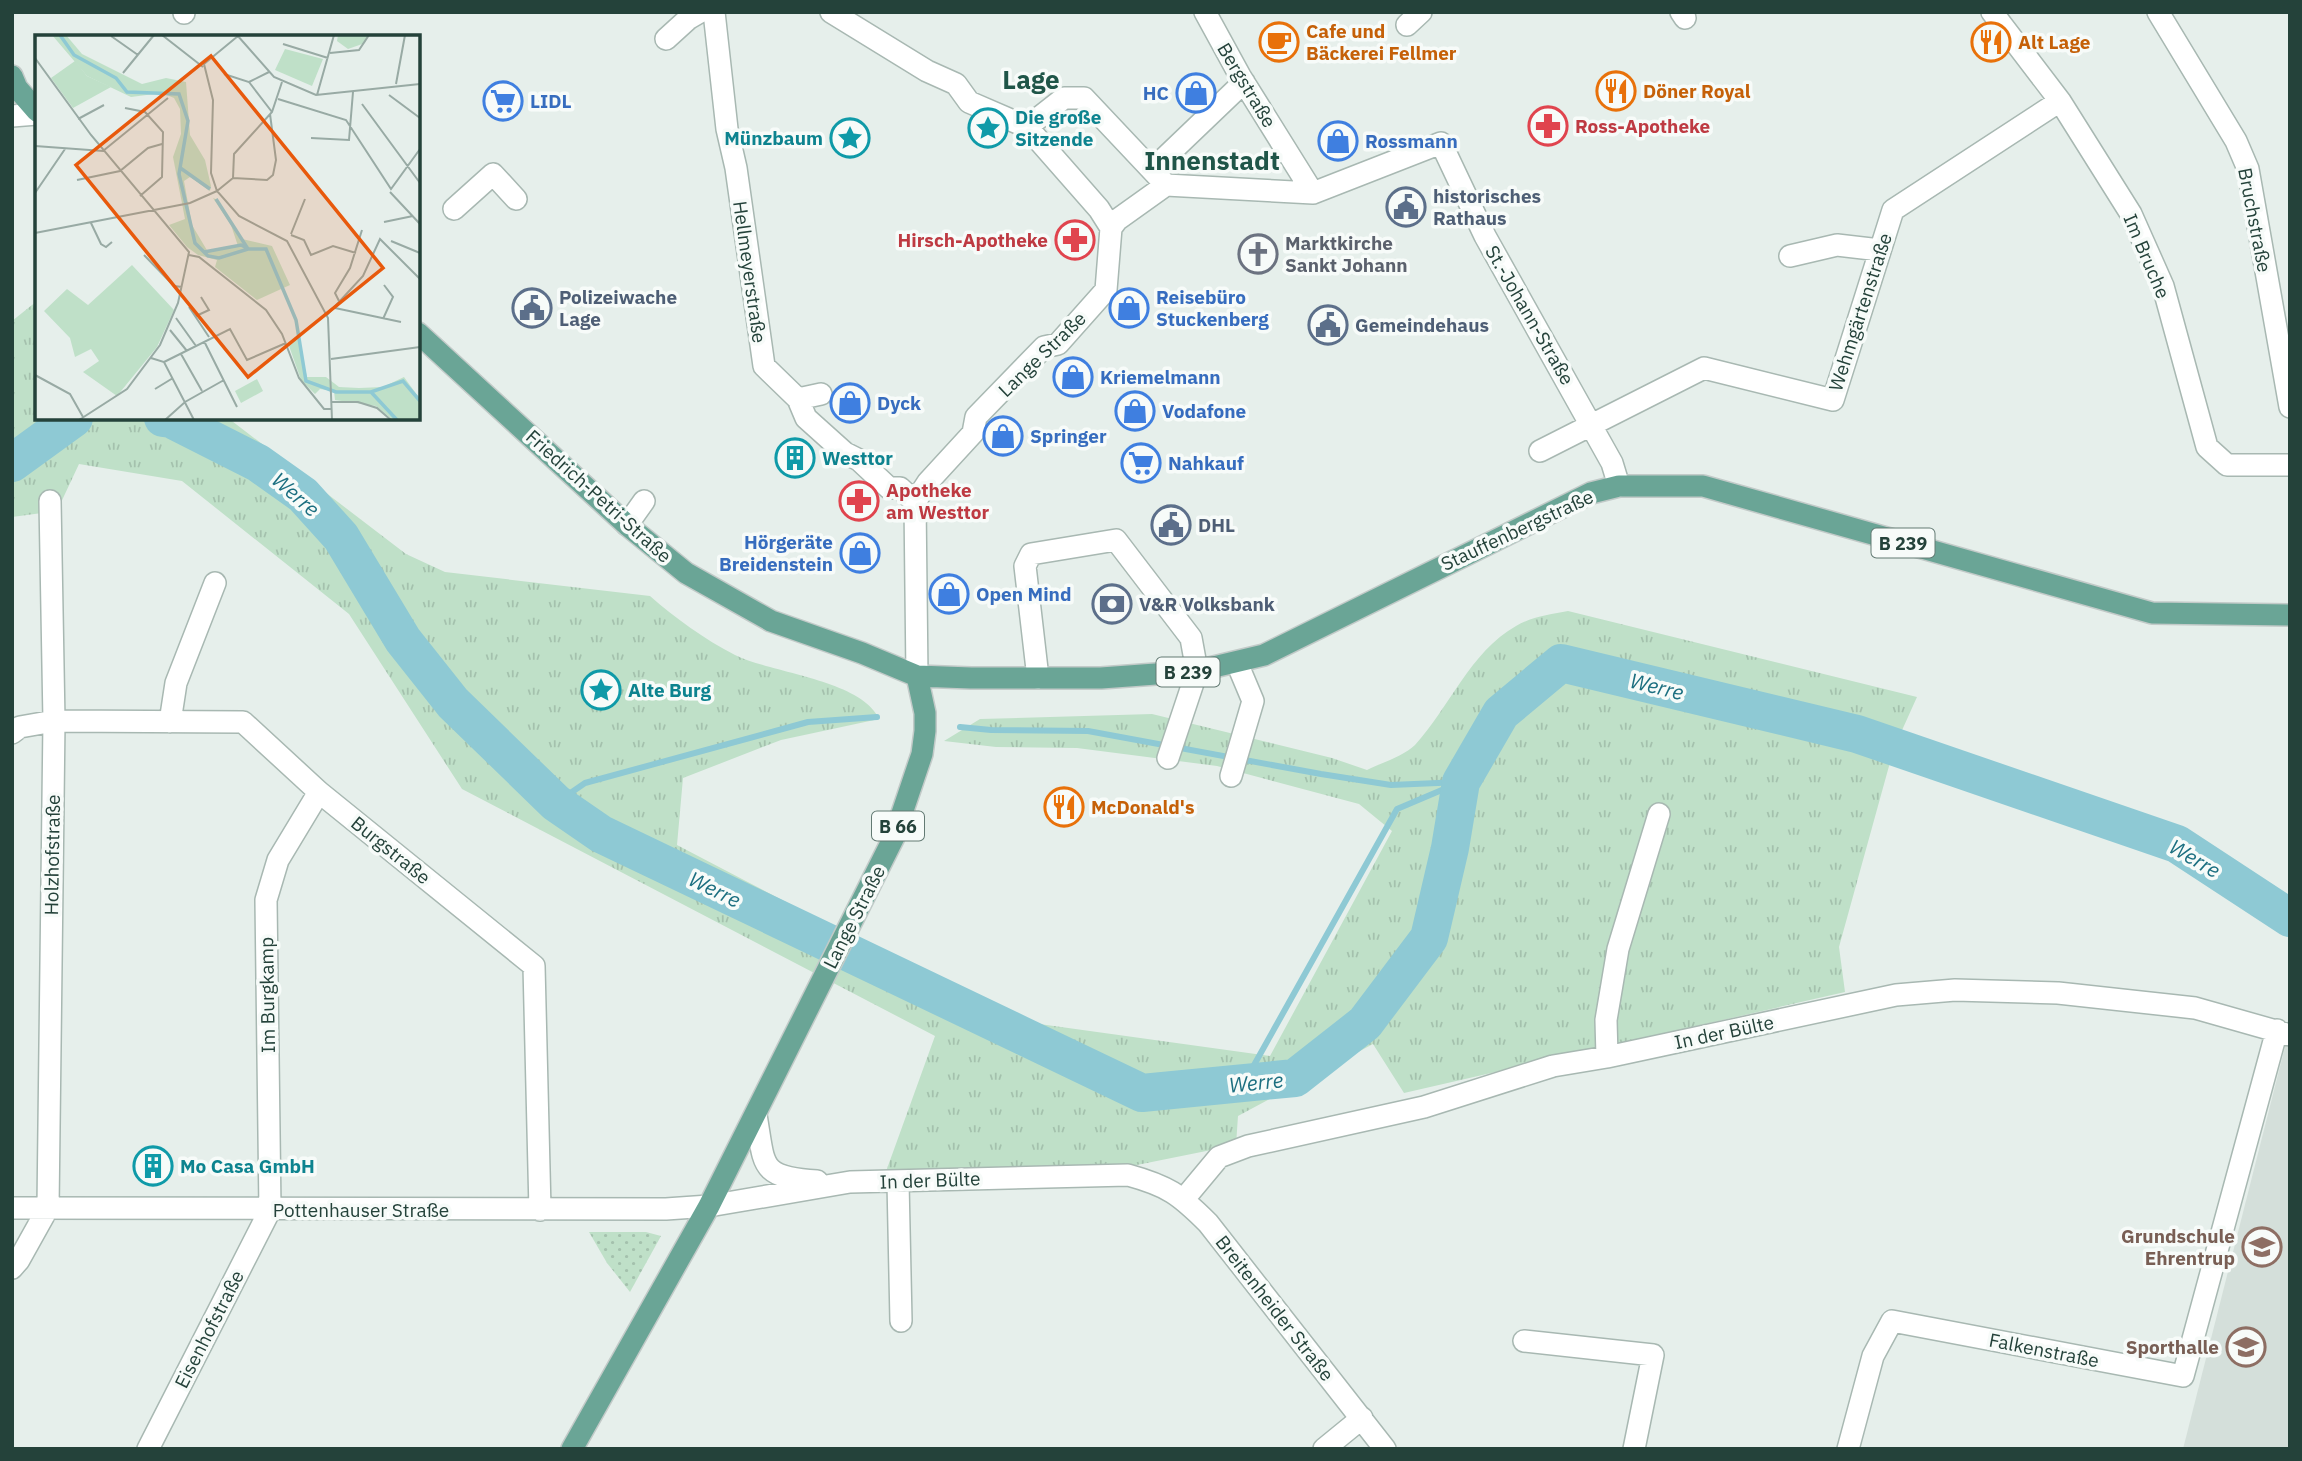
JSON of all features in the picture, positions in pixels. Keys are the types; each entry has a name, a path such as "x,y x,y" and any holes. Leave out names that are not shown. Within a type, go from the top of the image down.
{"main road":[{"path":"12,76 17,88 35,110"},
{"name":"Friedrich-Petri-Straße","path":"420,335 626,525 686,573 771,621 862,653 917,676"},
{"name":"Stauffenbergstraße","path":"917,676 1101,678 1197,671 1237,663 1264,654 1591,493 1619,486 1703,486 2152,613 2290,615"},
{"name":"Lange Straße","path":"572,1449 709,1206 894,837 922,754 925,724 917,676"}],"street":[{"path":"666,39 700,12"},
{"name":"Hellmeyerstraße","path":"714,12 727,130 736,168 764,366 798,398 806,418 889,488 900,488 915,502"},
{"path":"831,12 926,71 956,84 969,102 1027,127 1099,209 1111,228 1155,173 1244,82"},
{"name":"Bergstraße","path":"1205,12 1244,82 1313,192"},
{"name":"Im Bruche","path":"1992,12 2060,101 2131,214 2163,286 2207,447 2227,465 2290,465"},
{"name":"Bruchstraße","path":"2158,12 2236,141 2248,169 2290,407"},
{"path":"1027,127 1064,98 1084,98 1155,173 1313,192"},
{"name":"Wehmgärtenstraße","path":"1593,425 1703,368 1833,400 1893,210 2060,101"},
{"path":"12,116 35,112"},
{"name":"St.-Johann-Straße","path":"1313,192 1441,143 1470,207 1478,239 1593,425 1612,463 1619,486"},
{"path":"454,209 493,174 516,198"},
{"name":"Lange Straße","path":"917,676 913,602 915,502 944,461 973,433 976,417 1014,382 1044,346 1058,344 1106,290 1112,261 1111,228"},
{"path":"1790,256 1834,240 1880,250"},
{"path":"798,398 821,394"},
{"path":"1540,451 1593,425"},
{"name":"Holzhofstraße","path":"48,1208 54,721 50,501"},
{"path":"626,525 645,501"},
{"path":"1038,678 1025,566 1031,554 1115,540 1191,638 1197,671 1168,758"},
{"path":"170,722 176,683 215,583"},
{"path":"1231,776 1253,701 1237,663"},
{"name":"Burgstraße","path":"12,733 20,727 54,721 243,722 319,792 534,966 540,1210"},
{"name":"Im Burgkamp","path":"270,1210 266,900 278,860 319,792"},
{"path":"1608,1057 1606,1020 1618,948 1659,814"},
{"name":"In der Bülte","path":"1184,1199 1220,1157 1248,1146 1424,1107 1553,1066 1608,1057 1896,995 1955,990 2059,993 2195,1008 2283,1032"},
{"name":"Falkenstraße","path":"1848,1449 1873,1356 1892,1321 2183,1376 2283,1032"},
{"path":"756,1115 764,1164 774,1172 793,1179 850,1182"},
{"name":"In der Bülte","path":"709,1206 850,1182 1102,1174 1128,1175 1153,1182"},
{"path":"898,1182 901,1321"},
{"name":"Breitenheider Straße","path":"1153,1182 1169,1188 1184,1199 1208,1223 1385,1449"},
{"name":"Pottenhauser Straße","path":"12,1208 540,1210 709,1206"},
{"path":"12,1268 48,1208"},
{"name":"Eisenhofstraße","path":"148,1449 270,1210"},
{"path":"1524,1341 1653,1355 1634,1449"},
{"path":"1324,1449 1362,1418"}],"shaded area":[{"name":"Grundschule Ehrentrup","path":"2286,1043 2290,1045 2290,1449 2183,1449"}],"green space":[{"path":"35,303 35,420 231,420 406,554 445,572 650,596 690,628 735,655 835,686 854,695 869,706 879,719 781,740 683,778 677,845 1011,1020 1270,1056 1392,831 1359,804 1217,766 1077,748 996,747 944,741 980,719 1152,714 1332,758 1367,770 1399,756 1415,745 1473,665 1500,637 1528,620 1568,611 1917,697 1894,748 1839,947 1845,992 1404,1093 1373,1044 1238,1116 1236,1145 1122,1168 884,1177 935,1036 462,789 349,614 182,481 79,464 57,511 12,517 12,321"},
{"path":"589,1232 646,1232 661,1236 630,1292 607,1263"}],"waterway":[{"name":"Werre","path":"12,463 71,420"},
{"name":"Werre","path":"173,420 258,463 303,495 341,537 403,640 453,703 556,803 601,834 1142,1093 1295,1078 1365,1023 1429,938 1450,848 1461,782 1501,713 1561,663 1857,734 2177,844 2290,918"},
{"path":"556,803 585,783 808,722 877,717"},
{"path":"960,727 1088,731 1391,785 1461,782"},
{"path":"1244,1083 1397,809 1456,784"}],"place":[{"name":"Cafe und Bäckerei Fellmer","path":"1279,42"},
{"name":"Alt Lage","path":"1991,42"},
{"name":"Döner Royal","path":"1616,91"},
{"name":"HC","path":"1196,93"},
{"name":"LIDL","path":"503,101"},
{"name":"Ross-Apotheke","path":"1548,126"},
{"name":"Die große Sitzende","path":"988,128"},
{"name":"Münzbaum","path":"850,138"},
{"name":"Rossmann","path":"1338,141"},
{"name":"historisches Rathaus","path":"1406,207"},
{"name":"Hirsch-Apotheke","path":"1075,240"},
{"name":"Marktkirche Sankt Johann","path":"1258,254"},
{"name":"Polizeiwache Lage","path":"532,308"},
{"name":"Reisebüro Stuckenberg","path":"1129,308"},
{"name":"Gemeindehaus","path":"1328,325"},
{"name":"Kriemelmann","path":"1073,377"},
{"name":"Dyck","path":"850,403"},
{"name":"Vodafone","path":"1135,411"},
{"name":"Springer","path":"1003,436"},
{"name":"Westtor","path":"795,458"},
{"name":"Nahkauf","path":"1141,463"},
{"name":"Apotheke am Westtor","path":"859,501"},
{"name":"DHL","path":"1171,525"},
{"name":"Hörgeräte Breidenstein","path":"860,553"},
{"name":"Open Mind","path":"949,594"},
{"name":"V&R Volksbank","path":"1112,604"},
{"name":"Alte Burg","path":"601,690"},
{"name":"McDonald's","path":"1064,807"},
{"name":"Mo Casa GmbH","path":"153,1166"},
{"name":"Grundschule Ehrentrup","path":"2262,1247"},
{"name":"Sporthalle","path":"2246,1347"}],"district":[{"name":"Lage","path":"1031,79"},
{"name":"Innenstadt","path":"1212,160"}]}
